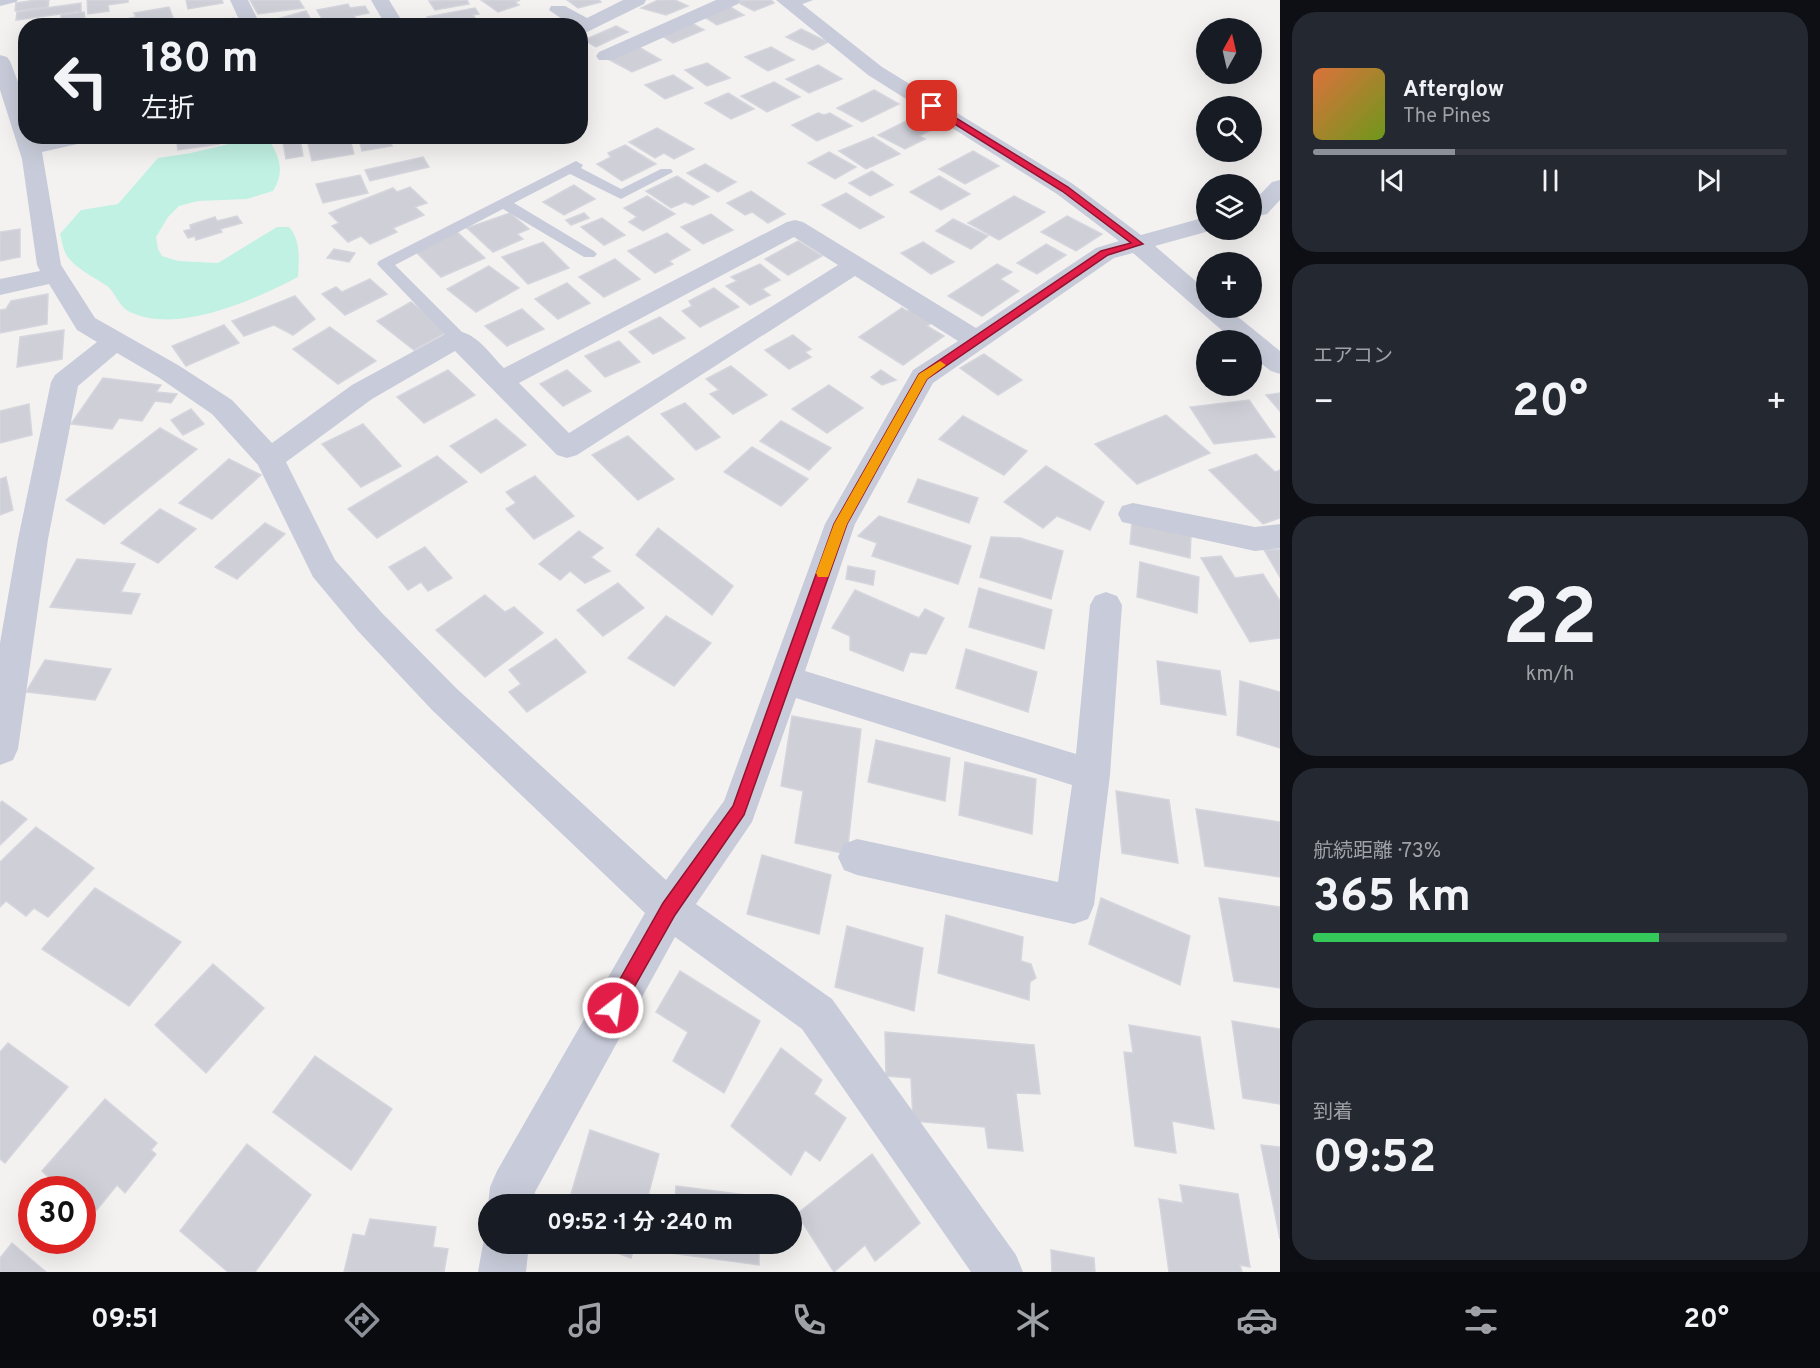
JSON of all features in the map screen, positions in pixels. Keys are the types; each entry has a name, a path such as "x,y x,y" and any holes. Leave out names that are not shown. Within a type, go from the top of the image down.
{"street":[{"path":"239,0 248,18"},
{"path":"380,0 391,18"},
{"path":"588,25 636,0"},
{"path":"606,56 731,0"},
{"path":"794,1 875,71 1065,189 1138,244 1196,294"},
{"path":"558,10 572,18"},
{"path":"0,61 8,105 18,123"},
{"path":"28,144 33,159 48,265 86,324 168,371 222,407 270,459 324,568 370,622 444,699 669,909 817,1014 999,1272"},
{"path":"1262,206 1280,187"},
{"path":"501,381 795,227 976,340"},
{"path":"512,1194 513,1187 669,909 739,810 840,524 923,377 1105,253 1196,227"},
{"path":"270,459 362,393 458,338 567,448 855,265"},
{"path":"0,287 55,275"},
{"path":"1224,318 1237,330"},
{"path":"0,749 12,605 33,539 65,382 116,340"},
{"path":"1262,351 1280,365"},
{"path":"1133,514 1255,539 1280,536"},
{"path":"857,857 1074,905 1092,775 1106,606"},
{"path":"785,680 1092,775"},
{"path":"502,1272 505,1254"}],"lane":[{"path":"0,2 12,0"},
{"path":"458,338 385,264 573,166 621,195 666,172"},
{"path":"504,203 589,254"}],"green space":[{"path":"228,144 271,144 279,160 279,179 273,191 247,199 198,201 179,206 168,217 156,237 162,256 178,261 218,263 277,227 289,227 296,238 299,257 298,277 260,296 214,312 169,319 147,318 125,309 107,286 71,261 67,256 60,234 81,210 118,204 158,158"}],"building":[{"path":"49,0 48,7 15,11 16,3"},
{"path":"87,0 128,0 128,2 108,5 109,11 88,14"},
{"path":"186,0 222,0 223,3 188,9"},
{"path":"250,0 299,0 304,8 258,14"},
{"path":"467,0 469,4 435,10 429,1"},
{"path":"481,0 520,0 515,2 519,5 498,12"},
{"path":"567,0 599,0 601,2 578,8"},
{"path":"658,0 675,0 688,6 666,15 641,8"},
{"path":"771,0 774,3 754,11 735,1"},
{"path":"81,3 81,11 16,20 17,12"},
{"path":"348,4 350,8 365,6 369,13 354,16 356,18 322,18 317,10"},
{"path":"727,5 744,15 717,25 701,15"},
{"path":"169,7 173,18 131,18 136,17 134,13"},
{"path":"475,8 479,14 473,15 475,18 427,17"},
{"path":"306,11 310,18 281,18"},
{"path":"84,12 85,18 61,18 61,15"},
{"path":"688,21 704,30 673,43 657,33"},
{"path":"616,26 628,32 596,47 588,42 588,38"},
{"path":"801,29 828,42 813,50 786,37"},
{"path":"637,46 661,60 632,72 608,59"},
{"path":"771,47 794,60 768,71 745,57"},
{"path":"707,63 730,78 707,86 685,70"},
{"path":"818,65 842,79 809,93 786,79"},
{"path":"673,75 693,88 665,99 645,85"},
{"path":"774,82 800,97 767,112 741,96"},
{"path":"874,90 899,104 862,122 837,108"},
{"path":"728,93 754,109 731,119 705,103"},
{"path":"818,113 824,115 830,113 852,126 817,141 792,125"},
{"path":"914,117 935,128 919,136 925,139 905,149 878,135"},
{"path":"657,128 694,149 674,159 664,153 655,158 629,142"},
{"path":"873,137 900,154 866,169 839,151"},
{"path":"177,144 219,144 178,150"},
{"path":"283,144 301,144 303,156 286,159"},
{"path":"308,144 351,144 354,154 312,161"},
{"path":"360,144 391,144 392,146 362,151"},
{"path":"625,145 656,164 622,181 597,164 611,157 608,153"},
{"path":"973,151 999,166 965,184 939,169"},
{"path":"829,152 856,167 835,179 808,163"},
{"path":"423,157 429,167 370,181 365,170"},
{"path":"705,164 736,182 718,192 687,173"},
{"path":"872,171 893,185 870,196 849,183"},
{"path":"360,175 368,193 323,203 316,184"},
{"path":"677,176 709,197 693,205 685,202 671,208 646,191"},
{"path":"939,176 970,194 941,210 910,192"},
{"path":"574,185 595,199 564,215 543,202"},
{"path":"410,187 427,203 415,207 424,215 393,228 397,232 370,244 361,236 348,242 332,226 339,223 329,213 393,188 397,192"},
{"path":"751,191 785,214 768,223 752,212 745,215 727,203"},
{"path":"846,193 884,217 860,229 822,205"},
{"path":"647,196 675,214 643,231 629,222 637,217 624,208"},
{"path":"1014,196 1045,212 999,240 968,223"},
{"path":"510,213 529,229 517,234 523,239 493,252 467,228"},
{"path":"584,213 589,218 571,225 566,220"},
{"path":"711,214 733,230 703,244 681,227"},
{"path":"237,216 242,223 220,229 222,232 196,240 195,236 188,238 184,231 191,229 190,225 215,217 217,221"},
{"path":"1067,216 1102,234 1076,251 1041,232"},
{"path":"602,218 625,235 604,245 581,227"},
{"path":"953,219 988,236 971,249 936,231"},
{"path":"20,229 20,257 0,261 0,232"},
{"path":"457,232 485,258 441,277 414,250"},
{"path":"667,233 690,250 669,261 673,264 655,273 628,251"},
{"path":"798,241 822,256 788,275 765,259"},
{"path":"543,242 569,268 528,284 502,257"},
{"path":"923,242 954,262 931,274 901,253"},
{"path":"1046,244 1066,255 1037,274 1017,263"},
{"path":"334,249 355,253 349,262 327,258"},
{"path":"615,259 640,279 604,297 579,277"},
{"path":"760,264 780,280 762,289 770,295 750,305 726,286 737,281 731,277"},
{"path":"997,264 1012,272 1000,279 1019,291 982,316 948,296"},
{"path":"489,266 519,288 476,312 447,289"},
{"path":"370,279 387,294 345,315 322,294 336,287 342,292"},
{"path":"567,283 590,303 558,319 535,299"},
{"path":"714,288 739,307 700,327 682,311 692,306 689,301"},
{"path":"48,294 47,324 0,333 0,310 6,309 11,301"},
{"path":"295,296 315,319 293,335 274,325 244,336 232,321"},
{"path":"411,302 449,331 414,350 377,321"},
{"path":"902,308 907,311 911,309 933,322 927,326 944,336 903,365 859,337"},
{"path":"522,309 544,329 507,346 485,326"},
{"path":"660,317 685,338 653,354 629,332"},
{"path":"224,325 239,343 186,366 172,346"},
{"path":"330,327 376,361 338,384 293,349"},
{"path":"64,330 62,359 17,367 20,337"},
{"path":"793,335 811,349 805,352 811,357 789,369 765,350"},
{"path":"619,341 640,362 605,377 585,356"},
{"path":"984,354 1022,380 998,395 960,368"},
{"path":"731,366 767,395 733,414 710,394 719,390 706,379"},
{"path":"448,370 475,395 424,423 397,397"},
{"path":"567,370 591,391 563,406 540,384"},
{"path":"881,370 896,380 882,385 871,377"},
{"path":"103,378 161,385 156,392 177,394 171,403 155,401 142,421 119,418 112,429 71,424"},
{"path":"829,385 863,408 827,433 792,409"},
{"path":"1280,393 1280,411 1266,395"},
{"path":"1249,400 1275,437 1214,444 1190,407"},
{"path":"685,403 720,437 696,450 661,414"},
{"path":"29,404 32,435 0,443 0,411"},
{"path":"191,409 204,424 183,435 171,420"},
{"path":"1166,415 1210,453 1137,484 1095,444"},
{"path":"963,416 1027,451 1004,475 939,439"},
{"path":"496,419 526,445 481,473 450,446"},
{"path":"781,421 831,448 809,470 760,441"},
{"path":"363,424 401,466 361,487 322,444"},
{"path":"160,428 197,449 104,524 66,500"},
{"path":"628,436 674,479 638,500 592,455"},
{"path":"752,447 808,479 781,506 724,472"},
{"path":"1256,454 1275,472 1280,470 1280,518 1263,524 1209,470"},
{"path":"437,456 467,482 377,538 348,509"},
{"path":"229,459 261,475 212,519 179,503"},
{"path":"1046,466 1104,502 1090,530 1057,516 1043,528 1004,502"},
{"path":"535,476 574,516 534,539 506,509 516,503 506,492"},
{"path":"6,477 13,510 0,515 0,479"},
{"path":"918,479 978,498 969,523 908,502"},
{"path":"160,509 196,529 158,563 121,543"},
{"path":"879,516 971,546 958,584 872,556 877,543 858,536"},
{"path":"1132,522 1191,536 1190,558 1130,544"},
{"path":"265,523 285,534 237,579 215,567"},
{"path":"658,528 733,586 712,615 636,555"},
{"path":"579,531 603,548 591,557 610,571 585,583 570,571 560,580 539,564"},
{"path":"991,537 1020,538 1063,551 1051,599 980,577"},
{"path":"425,547 452,578 428,591 421,582 408,590 389,567"},
{"path":"1280,549 1280,577 1264,550"},
{"path":"1221,556 1235,578 1263,574 1280,601 1280,638 1250,642 1201,558"},
{"path":"77,559 135,564 121,592 140,594 131,614 50,607"},
{"path":"1140,562 1199,577 1197,613 1137,597"},
{"path":"848,566 875,571 873,585 846,579"},
{"path":"618,583 644,608 603,636 577,610"},
{"path":"979,588 1052,610 1044,649 969,627"},
{"path":"855,590 919,618 925,609 944,618 926,654 910,652 903,671 850,650 850,636 832,628"},
{"path":"485,595 505,612 514,607 543,633 485,677 436,630"},
{"path":"666,616 711,643 674,686 628,658"},
{"path":"556,639 586,672 527,712 509,692 521,684 509,670"},
{"path":"966,649 1037,672 1028,712 956,688"},
{"path":"45,660 111,669 95,700 26,692"},
{"path":"1157,661 1220,671 1226,715 1161,704"},
{"path":"1240,681 1280,692 1280,748 1237,735"},
{"path":"792,716 861,729 847,854 795,843 803,791 781,786"},
{"path":"876,740 950,758 945,801 868,782"},
{"path":"965,762 1036,779 1032,834 959,815"},
{"path":"1116,791 1169,800 1178,863 1122,853"},
{"path":"2,801 27,819 0,845 0,803"},
{"path":"1196,809 1280,822 1280,877 1205,866"},
{"path":"36,827 94,868 48,917 34,908 26,916 6,901 0,907 0,862"},
{"path":"762,855 831,875 819,934 747,914"},
{"path":"95,888 181,942 129,1006 42,949"},
{"path":"1101,898 1190,936 1180,985 1089,944"},
{"path":"1219,898 1280,907 1280,988 1234,981"},
{"path":"946,915 1023,937 1021,961 1031,964 1036,978 1030,982 1029,1000 938,973"},
{"path":"847,926 923,948 914,1011 835,987"},
{"path":"213,964 264,1008 206,1073 155,1025"},
{"path":"680,971 760,1021 724,1093 673,1061 688,1032 656,1012"},
{"path":"1232,1021 1280,1029 1280,1104 1243,1098"},
{"path":"1129,1025 1200,1037 1214,1129 1172,1121 1176,1153 1135,1146 1124,1052 1133,1053"},
{"path":"885,1032 1034,1045 1040,1094 1016,1093 1023,1151 988,1148 985,1127 913,1121 911,1078 886,1076"},
{"path":"8,1043 68,1087 5,1163 0,1159 0,1052"},
{"path":"781,1048 822,1080 814,1094 846,1118 820,1161 805,1150 791,1175 731,1126"},
{"path":"315,1056 392,1109 351,1170 273,1112"},
{"path":"105,1099 157,1143 151,1150 156,1154 125,1193 117,1185 96,1211 96,1176 47,1176 42,1171"},
{"path":"590,1130 659,1154 649,1194 571,1194"},
{"path":"247,1144 311,1195 255,1272 228,1272 180,1231"},
{"path":"1261,1145 1280,1147 1280,1239"},
{"path":"872,1154 920,1223 875,1261 865,1245 834,1272 802,1222 802,1210"},
{"path":"1180,1185 1238,1194 1250,1267 1240,1265 1242,1272 1169,1272 1159,1199 1183,1203"},
{"path":"676,1186 738,1194 676,1194"},
{"path":"370,1219 436,1227 433,1247 448,1249 444,1272 344,1272 353,1234 365,1236"},
{"path":"12,1243 18,1248 18,1254 25,1254 46,1272 0,1272 0,1258"},
{"path":"1051,1250 1094,1258 1095,1272 1052,1272"},
{"path":"620,1254 632,1254 631,1258"},
{"path":"678,1254 759,1254 759,1265"}],"slow traffic":[{"path":"823,573 840,524 923,377 940,365"}],"route":[{"path":"613,1008 669,909 739,810 840,524 923,377 1105,253 1138,244 1065,189 932,106"}]}
